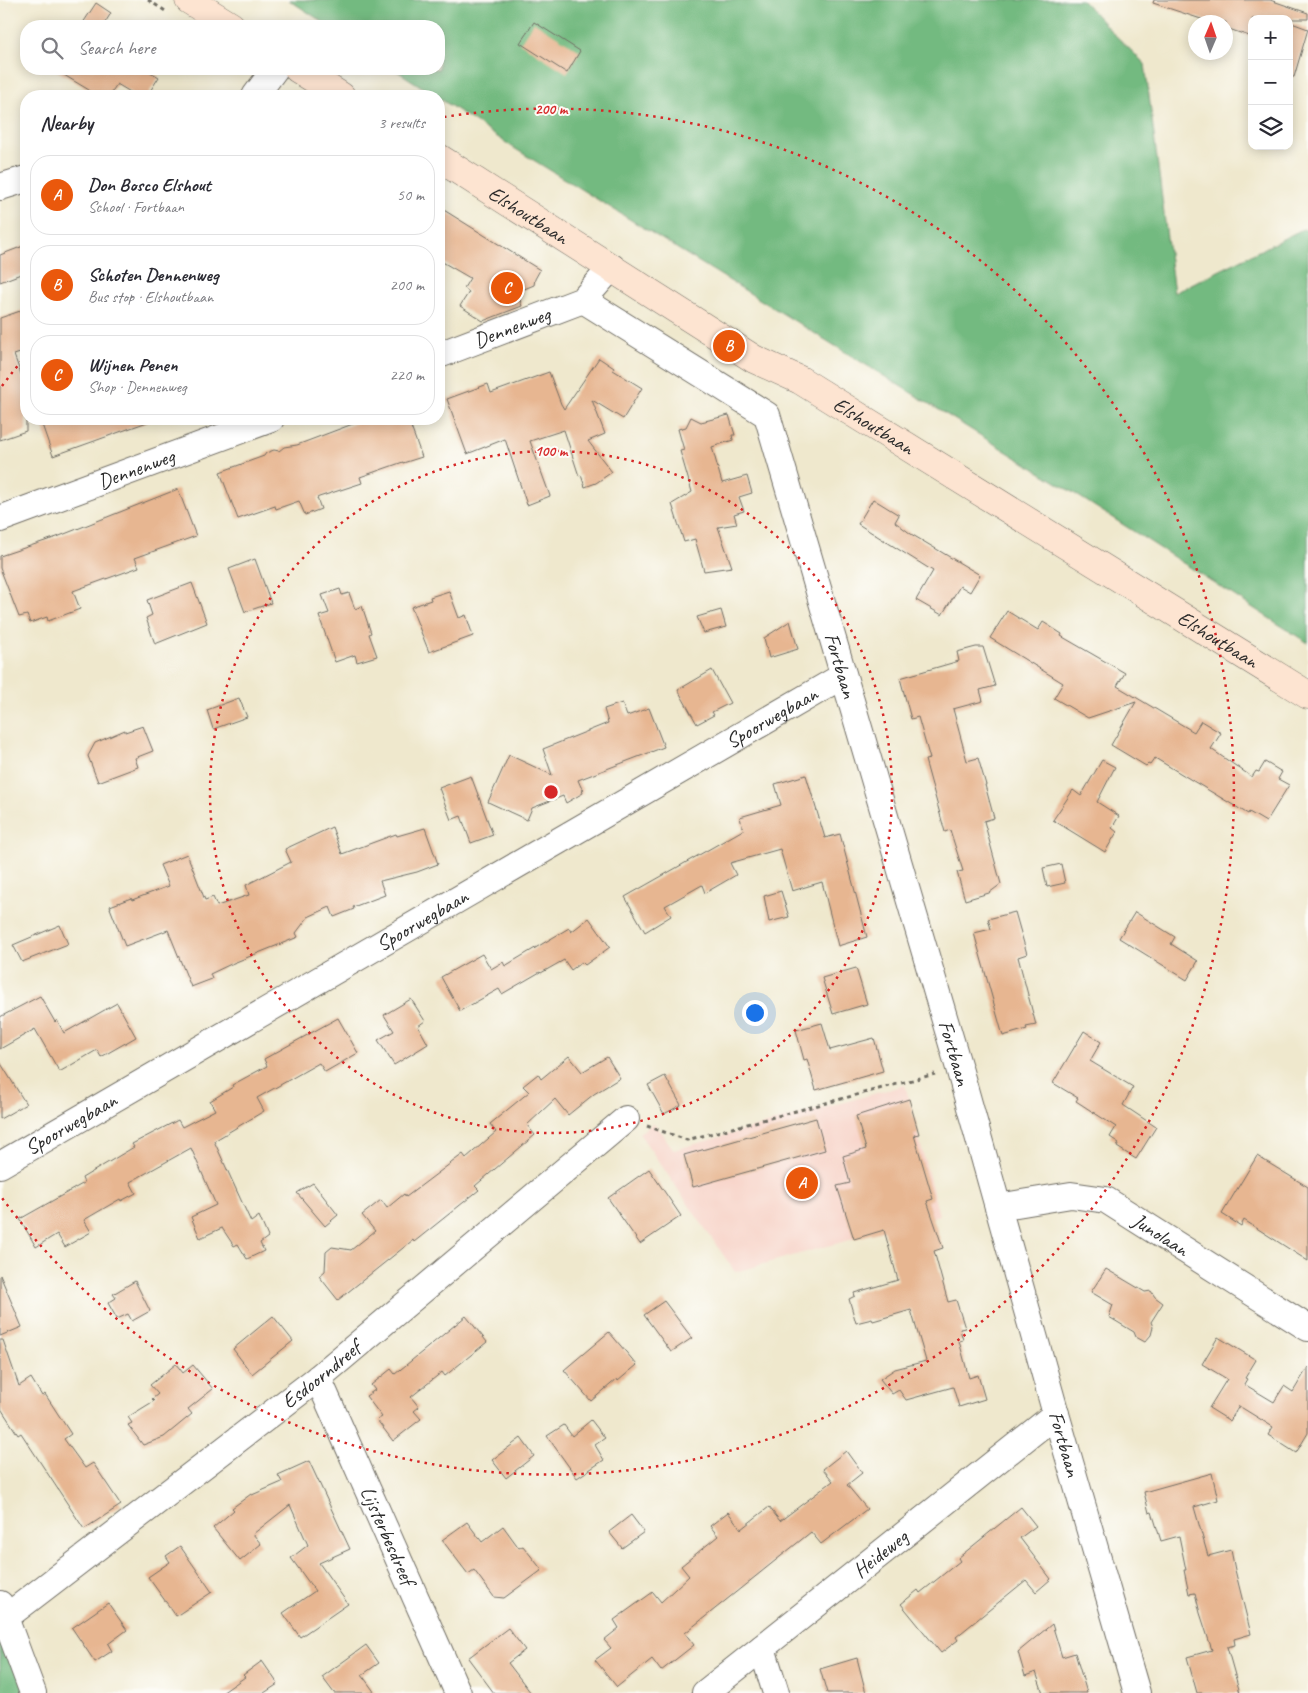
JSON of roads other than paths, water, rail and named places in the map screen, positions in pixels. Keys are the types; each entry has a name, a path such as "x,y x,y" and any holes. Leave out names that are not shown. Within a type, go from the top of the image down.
{"main road":[{"path":"189,0 221,20"},
{"path":"308,75 331,90"},
{"name":"Elshoutbaan","path":"445,162 754,359 800,380 1308,695"}],"street":[{"path":"259,90 270,75"},
{"path":"0,187 20,181"},
{"path":"583,300 612,267"},
{"name":"Dennenweg","path":"445,353 583,300"},
{"name":"Fortbaan","path":"583,300 767,415 959,1068 1056,1414 1138,1693"},
{"name":"Dennenweg","path":"0,519 255,425"},
{"name":"Spoorwegbaan","path":"0,1165 843,676"},
{"name":"Esdoorndreef","path":"3,1611 318,1378 626,1118"},
{"name":"Junolaan","path":"998,1207 1071,1195 1106,1200 1308,1328"},
{"name":"Lijsterbesdreef","path":"318,1378 458,1693"},
{"name":"Heideweg","path":"705,1693 1056,1414"},
{"path":"3,1611 33,1693"},
{"path":"762,1648 776,1693"}],"place":[{"name":"Wijnen Penen","path":"507,288"},
{"name":"Schoten Dennenweg","path":"729,346"},
{"name":"Don Bosco Elshout","path":"802,1183"}]}
